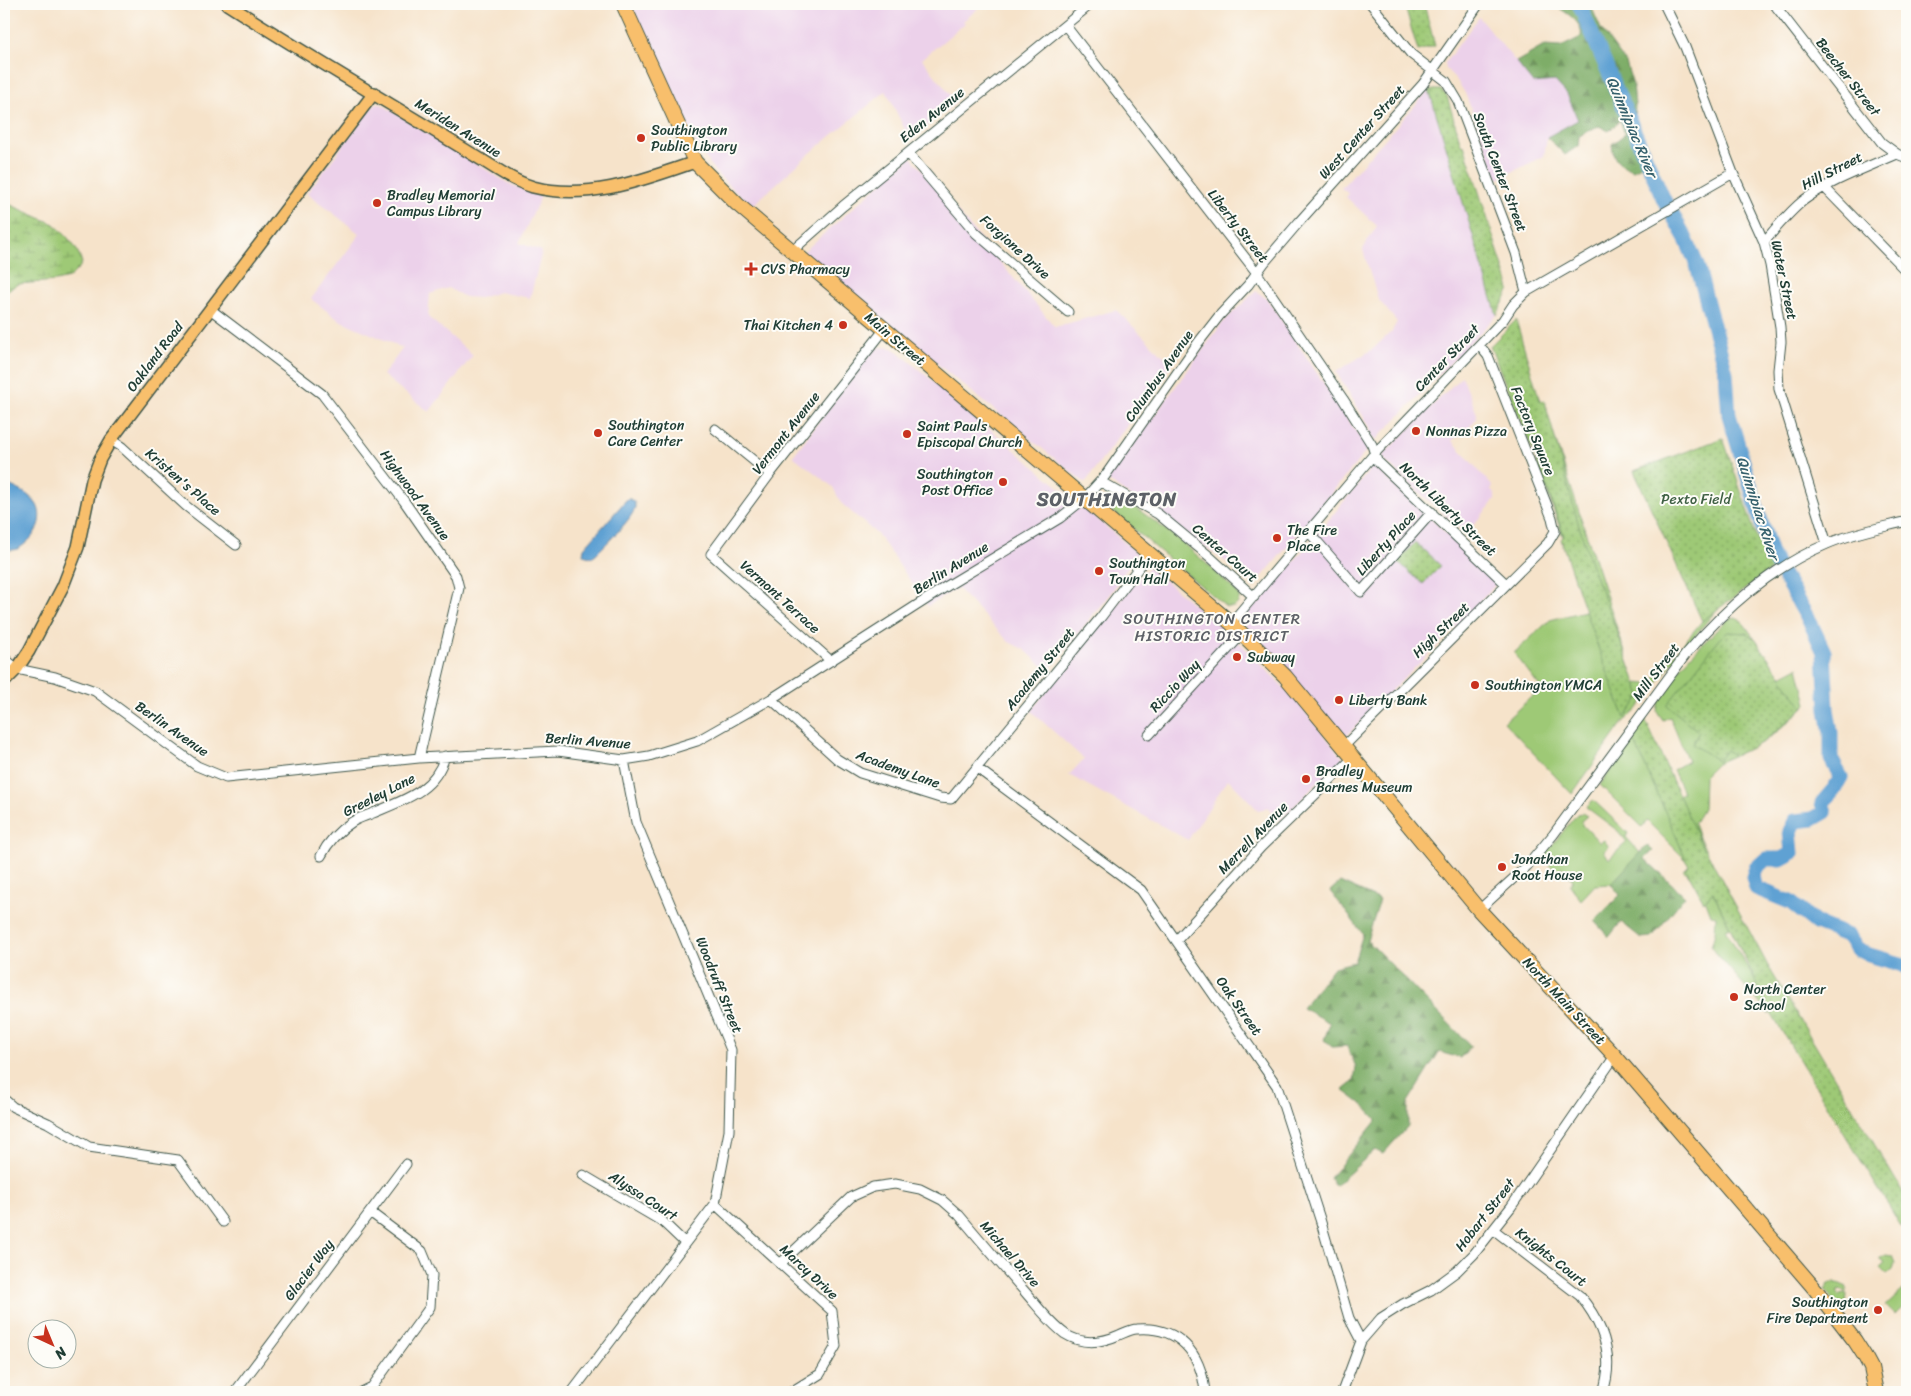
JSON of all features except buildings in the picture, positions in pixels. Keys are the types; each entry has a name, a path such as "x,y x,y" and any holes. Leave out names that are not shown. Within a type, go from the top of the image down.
{"highway":[{"name":"Main Street","path":"623,4 695,162 723,191 884,330 1231,623"},
{"name":"North Main Street","path":"1231,623 1285,676 1479,910 1615,1056 1815,1289 1855,1340 1871,1368 1876,1392"}],"main road":[{"name":"Meriden Avenue","path":"227,4 298,50 498,170 532,186 572,192 605,188 650,177 695,162"},
{"name":"Oakland Road","path":"4,682 29,651 44,625 71,567 78,547 92,480 100,459 112,440 210,309 374,94"}],"street":[{"name":"Eden Avenue","path":"792,251 843,206 1091,4"},
{"name":"South Center Street","path":"1371,4 1411,54 1446,81 1458,101 1516,253 1526,292"},
{"name":"West Center Street","path":"1257,273 1299,222 1368,146 1432,71 1479,4"},
{"name":"Water Street","path":"1664,4 1692,64 1734,173 1764,242 1770,265 1780,327 1779,389 1827,544"},
{"name":"Beecher Street","path":"1774,4 1882,144 1907,158"},
{"name":"Liberty Street","path":"1065,25 1257,273 1343,399 1372,445 1374,453"},
{"name":"Forgione Drive","path":"908,153 976,233 1068,312"},
{"name":"Hill Street","path":"1764,242 1787,215 1804,200 1824,187 1897,154"},
{"name":"Center Street","path":"1231,623 1310,532 1374,453 1479,345 1526,292 1734,173"},
{"path":"1824,187 1907,272"},
{"name":"Columbus Avenue","path":"1085,498 1101,482 1198,343 1257,273"},
{"name":"Highwood Avenue","path":"210,309 322,394 404,501 456,576 459,588 419,758"},
{"name":"Vermont Avenue","path":"711,554 770,474 884,330"},
{"name":"Factory Square","path":"1479,345 1488,356 1517,425 1552,518 1555,531"},
{"path":"715,429 770,474"},
{"name":"Kristen's Place","path":"112,440 186,506 236,545"},
{"name":"North Liberty Street","path":"1374,453 1377,461 1506,584"},
{"name":"Center Court","path":"1101,482 1158,514 1209,556 1254,597"},
{"name":"Berlin Avenue","path":"16,669 55,677 95,691 197,766 226,778 445,756 558,751 624,760 649,756 697,741 771,699 946,586 1060,518 1085,498"},
{"name":"Liberty Place","path":"1310,532 1361,592 1432,512"},
{"name":"Mill Street","path":"1479,910 1527,866 1554,835 1686,654 1735,602 1779,570 1827,544 1855,534 1907,520"},
{"name":"High Street","path":"1343,747 1548,543 1555,531"},
{"name":"Vermont Terrace","path":"711,554 831,661"},
{"name":"Academy Street","path":"951,799 1149,554"},
{"name":"Riccio Way","path":"1149,736 1242,634"},
{"path":"4,658 16,669"},
{"name":"Academy Lane","path":"771,699 837,759 860,773 940,798 951,799"},
{"name":"Greeley Lane","path":"321,856 329,841 352,822 419,792 436,778 445,756"},
{"name":"Merrell Avenue","path":"1177,940 1261,847 1352,758"},
{"name":"Woodruff Street","path":"572,1392 715,1204 729,1132 731,1050 636,822 624,760"},
{"name":"Oak Street","path":"977,768 1141,890 1277,1086 1320,1219 1348,1318 1360,1341"},
{"name":"Hobart Street","path":"1342,1392 1360,1341 1381,1318 1430,1290 1457,1270 1474,1254 1494,1230 1615,1056"},
{"path":"4,1099 13,1107 48,1123 89,1147 178,1160 223,1222"},
{"name":"Glacier Way","path":"234,1392 406,1164"},
{"name":"Alyssa Court","path":"583,1175 663,1222 685,1243"},
{"name":"Michael Drive","path":"780,1264 851,1197 873,1187 895,1184 920,1188 942,1200 958,1215 1048,1319 1066,1334 1089,1343 1111,1339 1135,1328 1162,1330 1182,1340 1195,1355 1203,1375 1205,1392"},
{"name":"Marcy Drive","path":"715,1204 832,1312 836,1346 820,1374 791,1392"},
{"path":"362,1392 372,1387 430,1307 431,1299 432,1275 422,1251 370,1212"},
{"name":"Knights Court","path":"1494,1230 1580,1296 1591,1309 1599,1323 1606,1350 1608,1368 1603,1392"}],"shaded area":[{"path":"631,4 984,4 963,21 965,23 922,59 956,102 910,140 886,91 808,155 752,206 716,173 692,138"},
{"path":"1479,17 1533,83 1555,81 1567,94 1578,120 1547,137 1544,156 1498,179 1465,93 1456,79 1446,69 1445,63"},
{"path":"1429,90 1497,315 1376,440 1371,436 1370,427 1336,372 1373,349 1392,331 1397,322 1378,299 1363,250 1377,226 1346,197 1349,194 1341,188"},
{"path":"381,104 509,184 541,196 519,243 542,251 530,298 499,292 480,298 465,297 448,288 430,294 428,317 473,355 429,412 383,375 403,348 339,320 311,299 360,234 307,193 374,105"},
{"path":"911,157 1055,327 1116,310 1172,364 1085,483 801,254"},
{"path":"1256,291 1267,299 1368,449 1257,583 1107,480 1224,321"},
{"path":"881,347 892,348 902,355 1137,553 1113,590 1048,671 1025,650 1009,642 957,588 928,606 879,536 841,503 833,487 793,456 872,351"},
{"path":"1462,376 1477,414 1476,419 1464,433 1452,440 1493,487 1491,490 1495,493 1495,499 1490,506 1466,533 1381,457"},
{"path":"1372,465 1423,510 1496,584 1458,625 1344,738 1246,627 1244,621 1249,609 1260,602 1366,475"},
{"path":"1149,567 1243,646 1292,696 1343,758 1280,820 1267,807 1259,811 1228,779 1188,840 1069,775 1084,759 1031,711 1086,641"}],"green space":[{"path":"1404,4 1424,4 1435,46 1418,51"},
{"path":"1553,4 1590,4 1601,29 1626,63 1633,85 1634,122 1670,199 1660,206 1643,165 1633,170 1615,158 1612,144 1625,134 1620,120 1609,131 1599,126 1579,136 1578,146 1565,155 1547,137 1578,120 1567,94 1555,81 1533,83 1516,62 1544,46 1561,47 1581,37 1581,31 1576,22"},
{"path":"1429,90 1441,90 1447,96 1461,144 1464,145 1510,289 1497,315"},
{"path":"4,202 54,224 67,237 78,252 82,263 69,278 18,284 4,292"},
{"path":"1516,320 1540,401 1544,400 1579,526 1598,584 1641,696 1625,718 1576,584 1561,539 1564,536 1537,461 1490,346"},
{"path":"1545,402 1548,417 1635,683 1650,684 1702,621 1720,606 1672,663 1636,711 1624,721 1572,794 1504,722 1541,688 1514,653 1550,620 1589,610 1536,461 1542,458 1534,403"},
{"name":"Pexto Field","path":"1723,438 1756,536 1772,569 1702,621 1634,471"},
{"path":"1109,494 1143,513 1192,551 1238,594 1239,600 1237,604 1234,607 1226,607 1104,504 1103,500"},
{"path":"1415,542 1441,566 1423,584 1398,562"},
{"path":"1735,618 1742,621 1781,676 1798,667 1807,704 1782,728 1763,742 1717,763 1704,776 1703,809 1694,824 1718,873 1673,800 1683,792 1673,770 1688,761 1670,717 1663,720 1657,711 1660,700 1674,675 1696,650 1727,620"},
{"path":"1728,632 1746,633 1755,639 1803,708 1763,742 1734,756 1726,750 1718,761 1692,744 1699,732 1667,705 1720,638"},
{"path":"1645,719 1703,849 1705,848 1768,966 1907,1199 1907,1236 1772,1015 1713,892 1704,902 1686,869 1689,866 1632,736"},
{"path":"1633,739 1639,743 1730,927 1725,929 1773,1011 1769,1014 1711,947 1715,933 1716,916 1711,915 1701,888 1684,870 1690,864 1647,821 1642,827 1600,785"},
{"path":"1593,800 1628,833 1626,837 1640,853 1611,884 1595,885 1581,900 1570,885 1573,880 1562,867 1558,872 1548,864 1545,860 1545,854 1577,814 1582,813 1587,816 1581,821 1583,825 1600,843 1604,840 1609,847 1604,851 1609,859 1627,842 1618,831 1586,807"},
{"path":"1647,845 1653,851 1645,859 1685,896 1652,937 1641,938 1621,922 1609,937 1594,921 1620,895 1611,884"},
{"path":"1340,882 1380,900 1367,940 1471,1046 1460,1058 1439,1052 1408,1102 1408,1126 1383,1154 1375,1150 1335,1186 1330,1178 1377,1120 1363,1105 1343,1090 1354,1081 1356,1067 1347,1046 1332,1047 1324,1040 1330,1023 1302,1008 1334,967 1354,962 1363,934 1330,891"},
{"path":"1886,1255 1892,1256 1895,1263 1893,1269 1887,1274 1881,1268 1885,1263 1879,1259"},
{"path":"1832,1283 1838,1283 1847,1287 1846,1292 1840,1289 1837,1292 1840,1296 1843,1293 1847,1294 1846,1305 1838,1306 1825,1290"},
{"path":"1903,1290 1907,1295 1907,1303 1895,1315 1886,1306"}],"water":[{"path":"4,483 30,497 37,505 40,517 37,529 33,535 14,550 4,549"},
{"path":"627,499 635,503 631,516 607,544 592,557 583,554 584,548"}],"waterway":[{"name":"Quinnipiac River","path":"1579,4 1664,200 1685,237 1697,265 1726,373 1729,415 1771,554 1811,624 1824,652 1827,709 1831,733 1831,759 1841,777 1822,803 1825,812 1813,819 1795,821 1790,831 1792,853 1781,859 1766,859 1756,868 1753,877 1756,888 1790,902 1816,923 1848,936 1857,949 1869,955 1904,965 1907,968"}],"place":[{"name":"Southington Public Library","path":"641,138"},
{"name":"Bradley Memorial Campus Library","path":"377,203"},
{"name":"CVS Pharmacy","path":"751,269"},
{"name":"Thai Kitchen 4","path":"843,325"},
{"name":"Nonnas Pizza","path":"1416,431"},
{"name":"Southington Care Center","path":"598,433"},
{"name":"Saint Pauls Episcopal Church","path":"907,434"},
{"name":"Southington Post Office","path":"1003,482"},
{"name":"The Fire Place","path":"1277,538"},
{"name":"Southington Town Hall","path":"1099,571"},
{"name":"Subway","path":"1237,657"},
{"name":"Southington YMCA","path":"1475,685"},
{"name":"Liberty Bank","path":"1339,700"},
{"name":"Bradley Barnes Museum","path":"1306,779"},
{"name":"Jonathan Root House","path":"1502,867"},
{"name":"North Center School","path":"1734,997"},
{"name":"Southington Fire Department","path":"1878,1310"}],"district":[{"name":"SOUTHINGTON","path":"1107,499"},
{"name":"SOUTHINGTON CENTER HISTORIC DISTRICT","path":"1212,628"}]}
